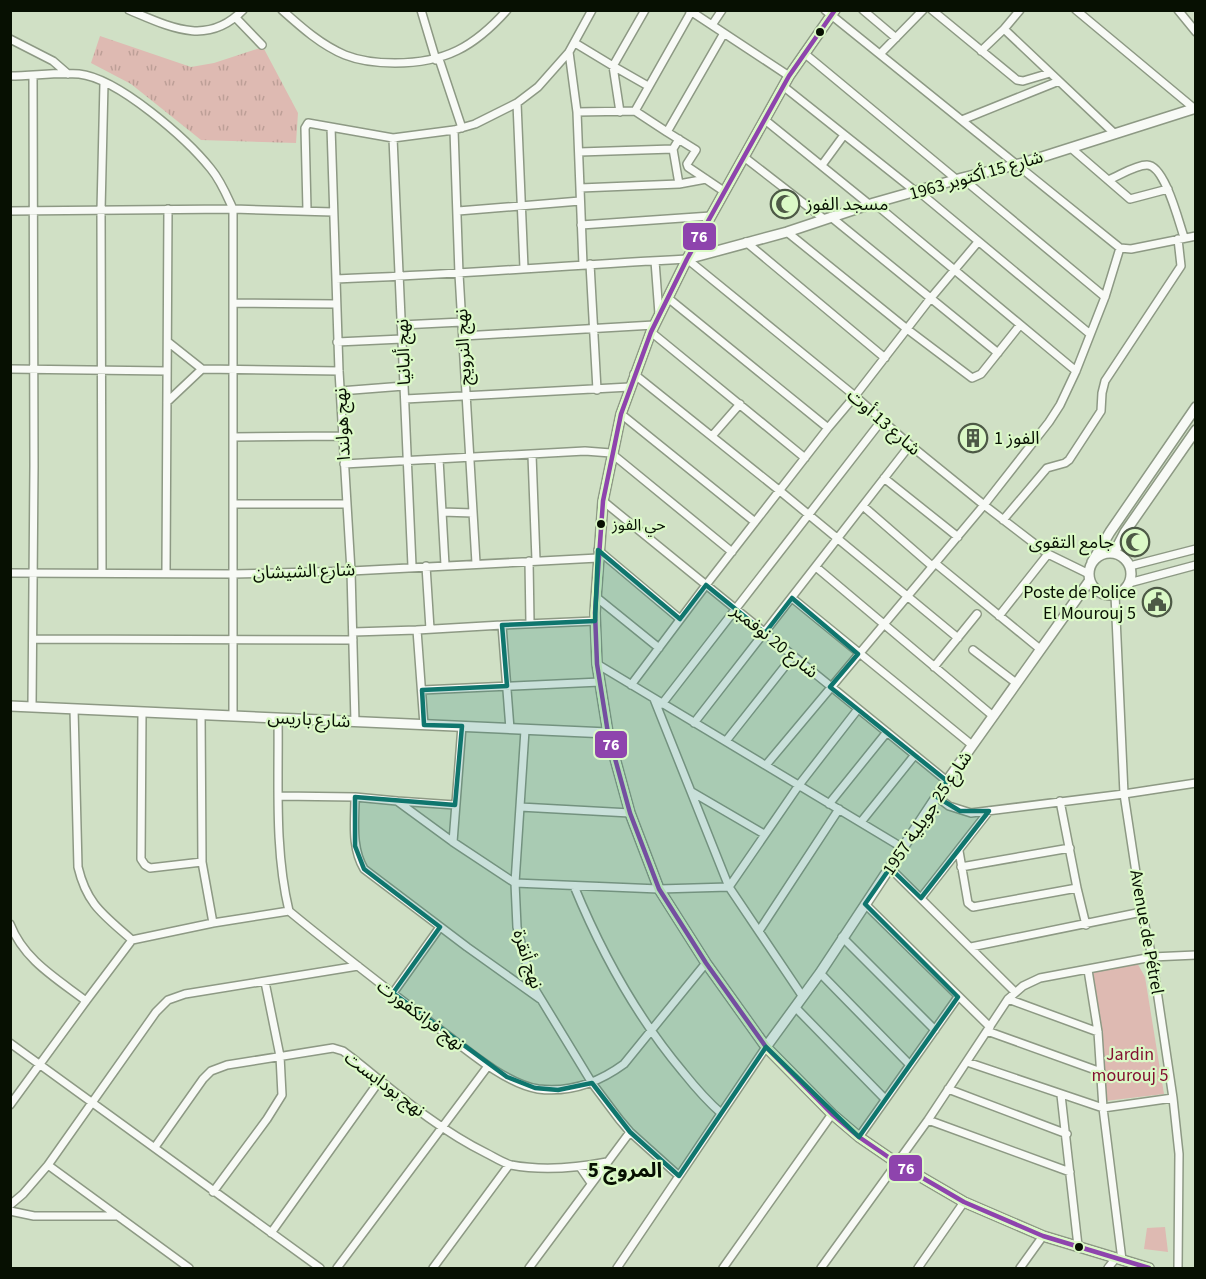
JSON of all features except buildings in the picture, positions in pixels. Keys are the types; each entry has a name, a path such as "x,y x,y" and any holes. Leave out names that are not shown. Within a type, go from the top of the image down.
{"street":[{"path":"129,10 169,27 202,32 217,29 236,18 243,10"},
{"path":"282,10 324,44 347,56 381,63 409,63 438,59 469,45 487,32 507,10"},
{"path":"421,10 462,128"},
{"path":"307,210 306,126 312,123 393,138 454,130 493,116 517,103 538,87 569,52 591,10"},
{"path":"620,112 613,66 645,10"},
{"path":"712,26 722,10"},
{"path":"863,10 896,38"},
{"path":"880,53 923,10"},
{"path":"932,10 1019,81 1050,73"},
{"path":"981,51 1020,10"},
{"path":"1076,10 1195,109"},
{"path":"1178,10 1196,32"},
{"path":"635,111 690,11 789,75"},
{"path":"1149,1269 1044,1236 964,1202 897,1163 859,1137 832,1114 766,1047 706,963 658,889 630,813 609,733 597,664 596,597 603,501 612,453 621,414 652,328 687,259 789,75 830,12 1120,248 1131,249 1196,236"},
{"path":"236,18 262,45"},
{"path":"1004,29 1115,134"},
{"path":"667,132 724,33"},
{"path":"10,39 53,61 68,74"},
{"path":"575,43 648,86"},
{"path":"569,52 577,112 581,225 594,330 597,390"},
{"path":"804,53 1105,297"},
{"path":"10,76 81,74 104,83 156,116 196,152 213,172 233,209 233,715"},
{"path":"32,706 34,639 33,76"},
{"path":"962,120 1059,81"},
{"path":"102,573 100,210 104,83"},
{"path":"783,86 916,191 1090,334"},
{"path":"517,103 524,268"},
{"name":"شارع 15 أكتوبر 1963","path":"687,259 787,232 872,204 1071,148 1195,109"},
{"path":"577,112 635,111 696,150 687,166 725,192"},
{"path":"765,120 956,270 1076,371"},
{"name":"نهج هولندا","path":"331,127 336,304 351,571 355,722"},
{"name":"نهج النرويج","path":"454,130 459,274 476,564"},
{"path":"822,165 844,135"},
{"name":"نهج ألبانيا","path":"393,138 412,566"},
{"path":"679,139 674,149 679,184"},
{"path":"1071,148 1130,199 1168,189"},
{"path":"579,152 674,149"},
{"path":"744,157 827,218 998,353"},
{"path":"1003,520 1047,468 1069,460 1101,411 1102,387 1105,381 1181,266 1181,238 1168,189 1156,168 1148,165 1108,180"},
{"path":"580,188 679,184 706,179"},
{"path":"458,211 580,201"},
{"path":"166,572 168,209"},
{"path":"10,211 233,209 333,212"},
{"path":"581,225 711,216"},
{"path":"787,232 907,329 972,378 981,374 1020,325"},
{"path":"746,242 885,358"},
{"path":"631,685 828,428 978,242"},
{"path":"766,765 984,505 1049,422 1065,397 1076,371 1105,297 1120,248"},
{"path":"336,279 459,274 687,259"},
{"name":"شارع 13 أوت","path":"687,259 984,505 1048,554 1089,577"},
{"path":"655,261 659,314"},
{"path":"668,298 828,428"},
{"path":"234,303 336,304"},
{"path":"401,325 462,322"},
{"path":"463,336 652,328 805,458"},
{"path":"338,342 402,339"},
{"path":"168,342 202,369 339,371"},
{"path":"10,369 167,371"},
{"path":"167,402 202,369"},
{"path":"634,374 958,638"},
{"path":"340,391 404,386"},
{"path":"405,399 630,387"},
{"path":"712,436 740,404"},
{"path":"1092,562 1098,556 1106,553 1121,556 1130,566 1131,572 1126,588 1115,595 1099,592 1089,577 1092,562 1196,407"},
{"path":"621,414 755,522"},
{"path":"662,704 810,516 882,420"},
{"path":"1114,553 1125,532 1196,430"},
{"path":"233,437 342,436"},
{"path":"694,723 910,445"},
{"path":"344,464 585,451 612,453 732,552"},
{"path":"530,623 533,560 532,454"},
{"path":"439,459 445,565"},
{"path":"884,478 957,537"},
{"name":"شارع 20 نوفمبر","path":"603,501 947,781"},
{"path":"233,504 347,504"},
{"path":"863,506 1040,649"},
{"path":"442,512 473,513"},
{"path":"1130,566 1196,549"},
{"path":"598,554 680,619"},
{"name":"شارع الشيشان","path":"10,573 351,571 598,554"},
{"path":"999,616 1048,554"},
{"path":"1129,583 1196,565"},
{"path":"426,566 430,629"},
{"path":"816,567 993,716"},
{"name":"شارع 25 جويلية 1957","path":"766,1047 796,1008 947,781 1089,577"},
{"name":"Avenue de Pétrel","path":"1115,595 1124,795 1142,912 1152,957 1179,1154 1178,1269"},
{"path":"596,597 659,648"},
{"path":"792,598 972,745"},
{"path":"934,667 977,614"},
{"path":"34,639 232,640 353,636 430,629 595,621"},
{"path":"502,625 510,729"},
{"path":"417,630 424,725"},
{"path":"973,650 1016,683"},
{"path":"726,741 793,656"},
{"path":"597,664 903,848"},
{"path":"422,690 600,682"},
{"path":"654,699 729,887 803,997"},
{"name":"شارع باريس","path":"10,706 609,733"},
{"path":"74,709 78,867 83,887 93,904 132,940"},
{"path":"729,887 799,785 858,709"},
{"path":"142,713 141,859 150,868 202,862"},
{"path":"201,714 202,862 213,923"},
{"path":"10,1105 132,940 213,923 289,911 283,888 279,855 278,718"},
{"path":"453,843 462,726"},
{"name":"نهج أنقرة","path":"525,730 515,883 517,927 530,974 542,1000 592,1083 630,1132 679,1176"},
{"path":"829,804 887,732"},
{"path":"861,822 914,756"},
{"path":"937,798 960,811 971,813 1124,795 1196,783"},
{"path":"692,792 764,834"},
{"path":"279,796 355,797 455,805"},
{"path":"355,797 355,846 358,860 364,869 542,1000"},
{"path":"397,801 453,843 515,883 658,889 729,887"},
{"path":"1060,801 1086,925"},
{"path":"520,807 630,813"},
{"path":"759,931 839,809"},
{"path":"921,898 989,811"},
{"path":"961,867 1070,848"},
{"path":"959,851 968,903 971,906 978,907 1077,888"},
{"path":"890,868 1015,992"},
{"path":"574,886 609,964 651,1032 721,1113"},
{"path":"865,904 989,1029 1101,1072"},
{"name":"نهج فرانكفورت","path":"289,911 488,1066 536,1088 558,1090 592,1083 608,1076 624,1064 706,963"},
{"path":"971,947 1142,912"},
{"path":"10,924 28,956 86,1001"},
{"path":"393,993 440,927"},
{"path":"842,938 935,1030"},
{"path":"821,1269 928,1120 1008,999 1015,992 1040,978 1152,957 1196,955"},
{"path":"10,1205 23,1194 48,1165 156,1012 168,1000 185,994 358,966"},
{"path":"1089,970 1098,1032 1103,1108 1119,1259"},
{"path":"820,973 910,1065"},
{"path":"213,1192 282,1095 280,1056 265,982"},
{"path":"859,1137 958,997"},
{"path":"1008,999 1098,1032"},
{"path":"796,1008 885,1099"},
{"path":"10,1043 320,1269"},
{"path":"617,1269 766,1047"},
{"name":"نهج بودابست","path":"154,1147 211,1071 227,1065 338,1049 442,1127 509,1165 546,1168 579,1167 607,1162"},
{"path":"966,1062 1103,1108 1173,1098"},
{"path":"337,1269 488,1066"},
{"path":"271,1233 380,1080"},
{"path":"948,1089 1066,1134"},
{"path":"1061,1095 1078,1246"},
{"path":"723,1269 832,1114"},
{"path":"928,1120 1070,1172"},
{"path":"530,1269 630,1132"},
{"path":"48,1165 118,1216 175,1263 189,1269"},
{"path":"434,1269 509,1165"},
{"path":"579,1167 591,1183"},
{"path":"918,1269 964,1202"},
{"path":"10,1211 34,1216 118,1216"},
{"path":"1020,1269 1044,1236"},
{"path":"1108,1269 1119,1259"}],"highlighted area":[{"path":"598,550 680,619 706,585 765,633 792,598 858,654 830,687 947,781 937,797 960,811 989,811 921,898 890,868 865,904 958,997 859,1137 766,1047 679,1176 630,1132 592,1083 558,1090 535,1088 507,1077 393,993 440,927 364,869 355,846 355,797 455,805 462,726 424,725 422,690 507,686 502,625 595,621"}],"green space":[{"path":"100,36 191,67 214,63 263,47 298,113 296,143 201,140 131,84 91,63"},
{"name":"Jardin mourouj 5","path":"1136,961 1145,977 1164,1094 1105,1101 1092,970"},
{"path":"1165,1227 1168,1252 1144,1249 1147,1228"}],"transit line":[{"name":"76","path":"835,10 789,76 687,259 651,332 621,414 603,501 595,613 597,664 608,733 630,813 659,889 706,963 766,1047 832,1114 859,1137 897,1163 964,1202 1043,1236 1149,1268"}],"place":[{"name":"مسجد الفوز","path":"785,204"},
{"name":"الفوز 1","path":"973,438"},
{"name":"حي الفوز","path":"601,524"},
{"name":"جامع التقوى","path":"1135,542"},
{"name":"Poste de Police El Mourouj 5","path":"1157,602"}],"district":[{"name":"المروج 5","path":"625,1170"}]}
